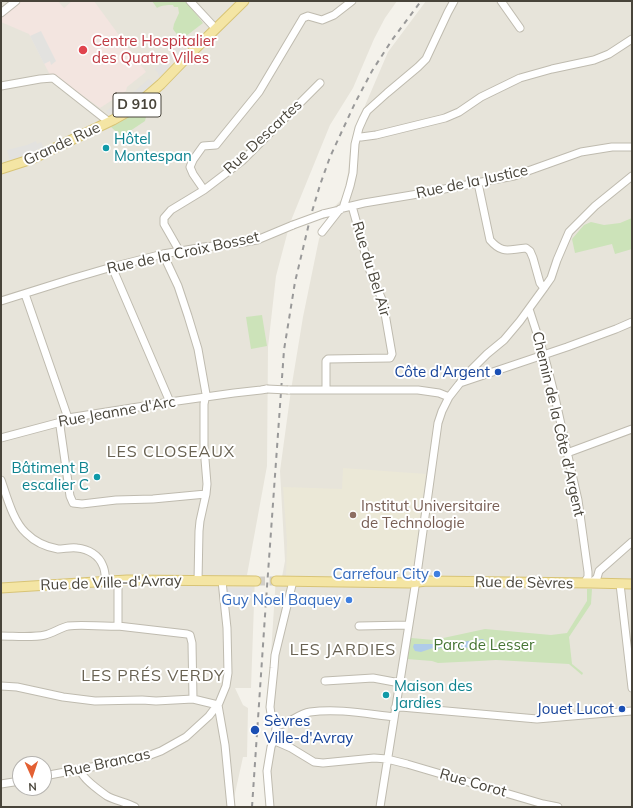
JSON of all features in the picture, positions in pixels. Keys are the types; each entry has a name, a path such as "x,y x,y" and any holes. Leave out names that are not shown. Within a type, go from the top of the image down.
{"main road":[{"name":"Grande Rue","path":"1,169 32,159 127,112 151,93 244,1"},
{"name":"Rue de Ville-d'Avray","path":"1,588 118,580 256,581"},
{"name":"Rue de Sèvres","path":"276,581 427,581 632,584"}],"street":[{"path":"1,13 16,1"},
{"path":"190,1 216,29"},
{"path":"204,190 193,174 190,166 193,160 204,146 216,145 259,92 303,18 308,16 322,20 334,15 352,1"},
{"path":"322,232 341,209 351,180 357,137 363,119 368,111 387,93 418,68 426,59 454,1"},
{"path":"502,1 520,28"},
{"path":"357,137 376,135 445,118 459,112 481,97 520,78 594,60 609,54 632,39"},
{"path":"1,86 54,78 109,122"},
{"name":"Rue Descartes","path":"180,252 164,224 164,218 171,210 204,190 242,161 320,83"},
{"name":"Rue de la Justice","path":"341,209 514,176 581,152 612,147 632,148"},
{"path":"380,807 416,582 438,423 442,411 449,398 471,370 504,340 530,309 551,278 569,232 595,206 632,176"},
{"path":"478,183 490,240 497,247 503,250 526,248 530,251 540,283 544,288"},
{"name":"Rue du Bel Air","path":"326,390 326,361 328,359 390,358 392,354 383,302 370,271 352,206"},
{"name":"Rue de la Croix Bosset","path":"1,301 112,267 163,254 257,240 293,225 341,209"},
{"path":"163,254 178,286 198,350 206,394 204,404 204,447 207,484 199,531 198,581"},
{"path":"112,267 170,402"},
{"path":"25,294 68,418"},
{"name":"Chemin de la Côte d'Argent","path":"530,309 554,393 578,500 588,572 588,577 586,580 591,583"},
{"path":"460,383 616,329 632,322"},
{"name":"Rue Jeanne d'Arc","path":"1,438 61,422 68,418 267,389 418,390 439,393 449,398"},
{"path":"61,422 60,426 70,496 73,503 82,504 116,500 153,499 206,494"},
{"path":"567,454 632,429"},
{"path":"1,480 13,512 26,534 46,546 60,549 87,549 96,556 103,565 106,581"},
{"path":"591,583 597,578 599,571 632,542"},
{"path":"118,580 118,626"},
{"name":"Rue Brancas","path":"52,774 145,757 161,751 186,737 209,716 218,705 226,686 228,674 227,628 222,581"},
{"path":"270,807 267,771 272,744 275,741 276,724 271,714 270,707 275,655 293,581"},
{"path":"620,584 632,688"},
{"path":"1,636 45,635 67,626 118,626 187,634 190,635 192,643 193,699"},
{"path":"359,626 408,626"},
{"path":"325,681 373,678 400,683"},
{"path":"1,686 17,687 63,697 95,701 156,701 193,699 218,705 225,745 231,807"},
{"path":"395,708 401,707 537,719 632,711"},
{"path":"276,726 310,712 344,711 394,717"},
{"name":"Rue Corot","path":"275,741 291,748 314,762 322,763 374,758 387,759 558,807"},
{"path":"80,769 80,773 86,780 108,796 135,807"},
{"path":"1,784 12,782"}],"shaded area":[{"path":"1,1 397,1 385,18 374,39 353,88 330,125 290,223 276,276 268,347 267,466 247,575 255,576 251,688 235,688 243,705 248,708 247,757 243,757 232,807 1,807"},
{"name":"Centre Hospitalier des Quatre Villes","path":"20,1 58,1 64,8 72,1 94,1 146,72 127,87 126,91 100,108 57,77 50,75 29,34 1,22 1,17"},
{"path":"426,1 632,1 632,807 269,807 270,743 285,746 289,721 268,717 267,715 276,577 282,577 285,561 280,471 303,317 319,239 331,210 343,198 348,173 350,150 361,115 388,52"},
{"path":"41,31 56,61 51,65 50,61 44,64 30,36"},
{"path":"180,45 183,53 176,60 174,57 168,62 169,68 159,77 155,69"},
{"path":"149,79 153,83 134,99 108,114 106,111 129,96"},
{"path":"36,141 37,144 41,142 44,148 28,156 10,161 7,150"},
{"name":"Institut Universitaire de Technologie","path":"343,468 426,474 413,575 409,577 286,576 287,542 283,487 342,489"},
{"path":"225,588 252,588 251,602 227,604"}],"green space":[{"path":"152,1 186,1 203,23 181,40 173,29 179,13 178,7 169,5 157,8"},
{"path":"140,109 146,117 145,121 124,135 121,136 111,127 130,116"},
{"path":"632,218 632,249 615,254 612,244 575,253 572,239 584,225 591,222 604,225 620,223"},
{"path":"262,315 267,346 251,349 246,317"},
{"name":"Parc de Lesser","path":"587,589 592,589 591,604 569,637 572,664 583,673 582,675 569,664 496,660 438,663 432,661 407,659 411,638 434,640 485,629 551,635 567,633 587,601"}],"water":[{"path":"483,639 485,644 465,648 448,646 437,649 433,648 421,652 415,651 413,647 414,644 445,644"}],"tunnel":[{"path":"256,581 276,581"}],"railway":[{"path":"252,807 284,350 295,282 311,215 330,157 355,103 372,71 392,40 421,1"}],"place":[{"name":"Centre Hospitalier des Quatre Villes","path":"83,50"},
{"name":"Hôtel Montespan","path":"106,148"},
{"name":"Côte d'Argent","path":"498,372"},
{"name":"Bâtiment B escalier C","path":"97,477"},
{"name":"Institut Universitaire de Technologie","path":"353,515"},
{"name":"Carrefour City","path":"437,574"},
{"name":"Guy Noel Baquey","path":"349,600"},
{"name":"Maison des Jardies","path":"386,695"},
{"name":"Jouet Lucot","path":"622,709"},
{"name":"Sèvres Ville-d'Avray","path":"255,730"}],"district":[{"name":"LES CLOSEAUX","path":"171,452"},
{"name":"LES JARDIES","path":"343,650"},
{"name":"LES PRÉS VERDY","path":"153,676"}]}
